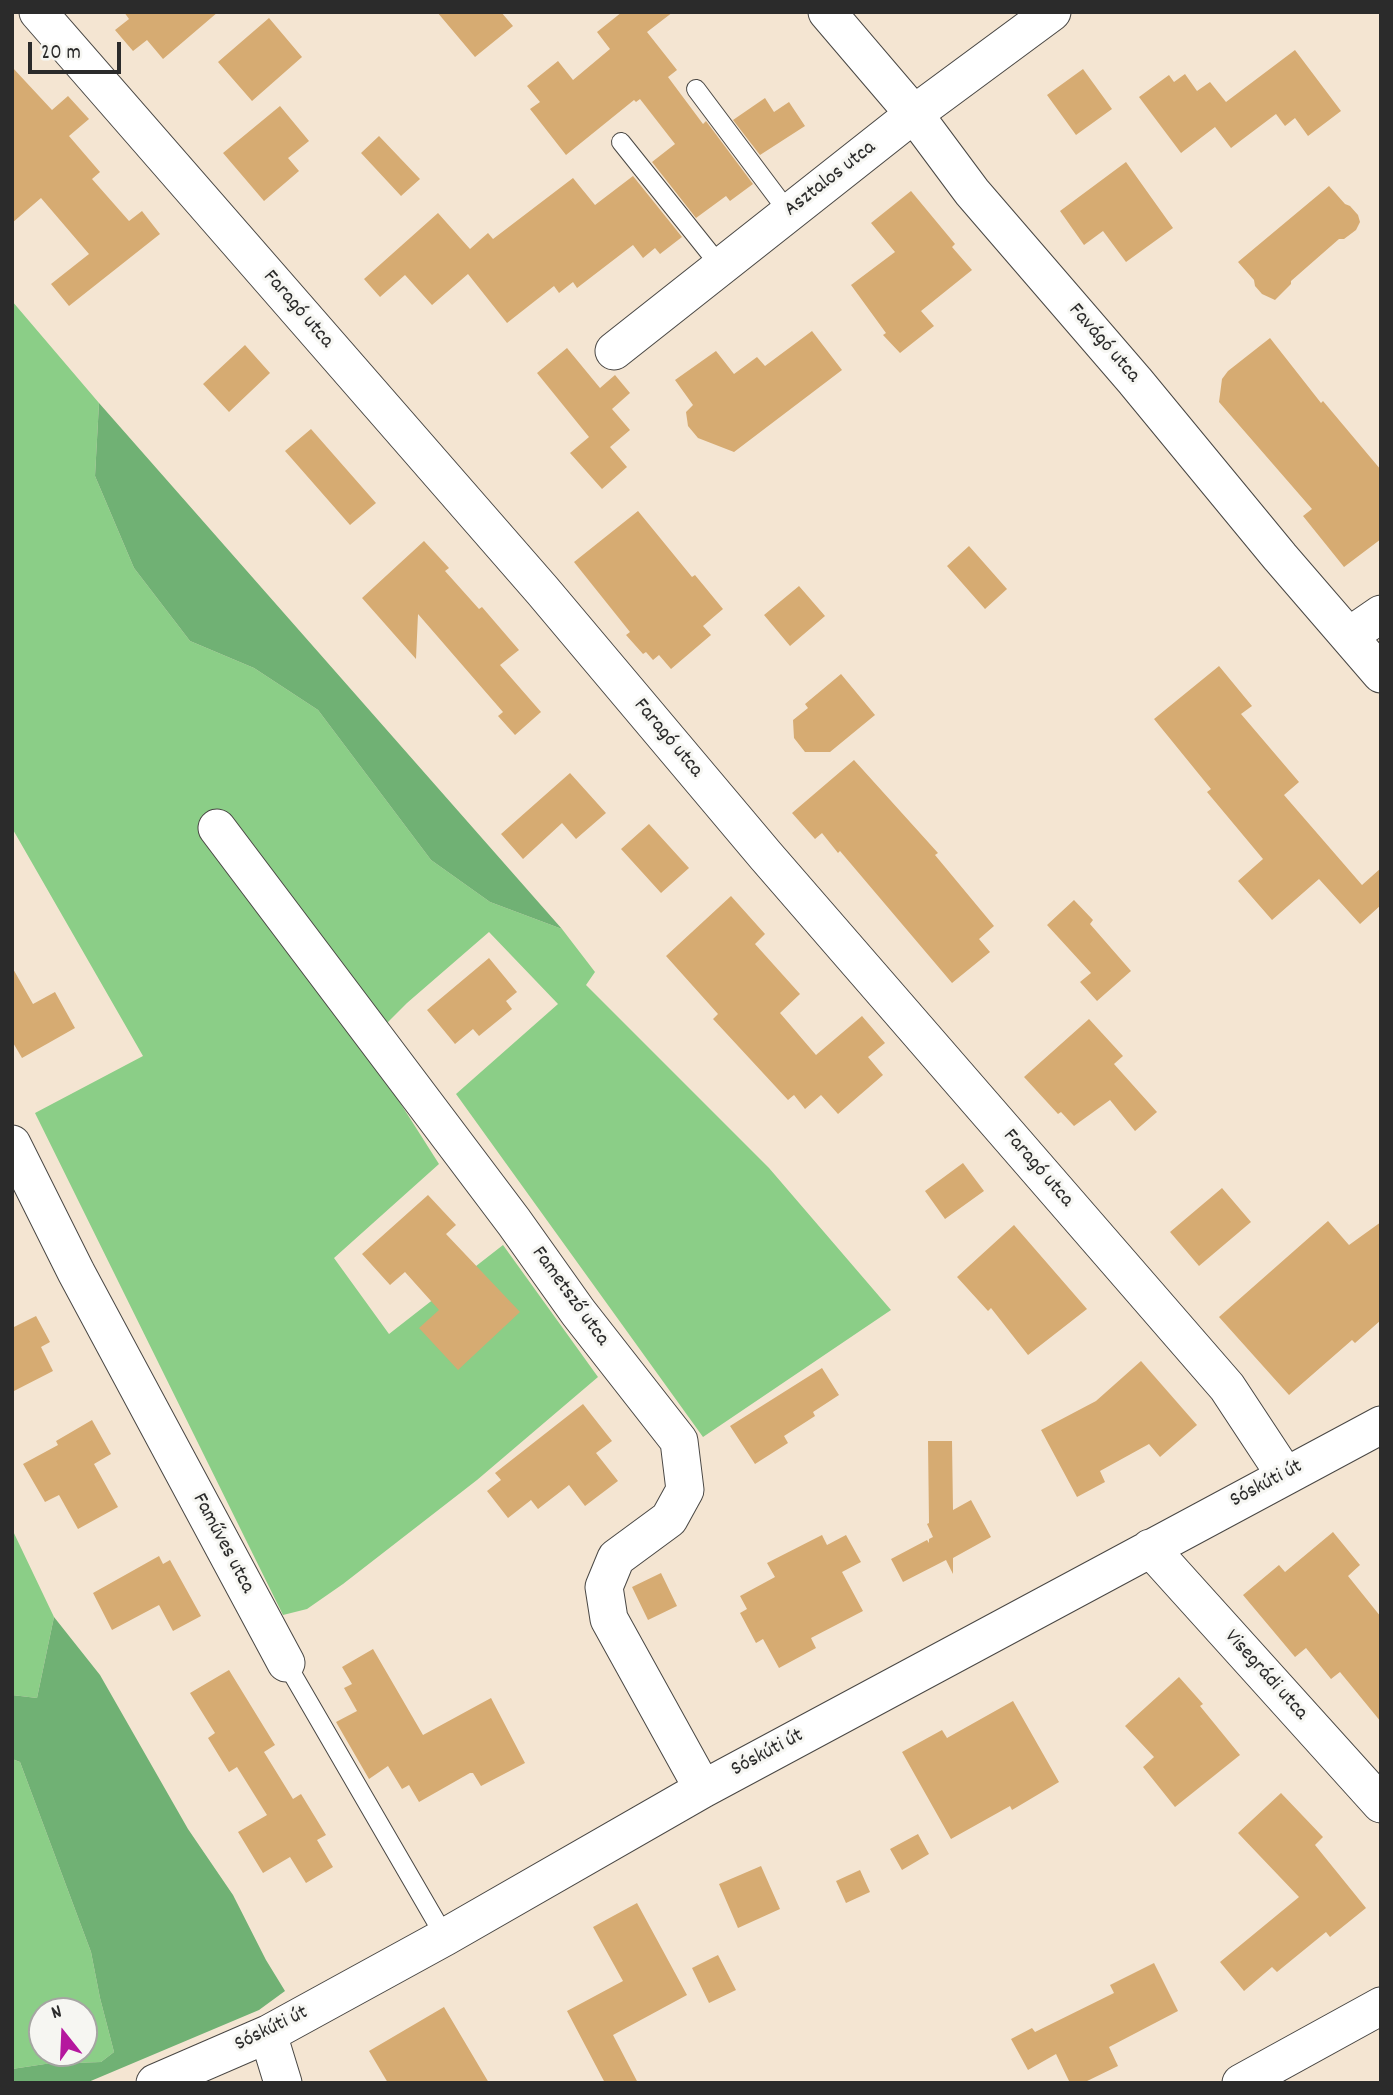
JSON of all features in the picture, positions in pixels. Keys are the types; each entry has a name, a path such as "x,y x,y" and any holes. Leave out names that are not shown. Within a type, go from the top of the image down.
{"street":[{"name":"Faragó utca","path":"38,12 542,590 766,856 1227,1387 1284,1475"},
{"name":"Favágó utca","path":"827,12 914,114 972,192 1381,674"},
{"name":"Asztalos utca","path":"614,351 914,114 1052,12"},
{"path":"1349,636 1381,614"},
{"name":"Fametsző utca","path":"217,828 578,1311 679,1441 685,1490 669,1519 616,1558 604,1587 609,1619 703,1789"},
{"name":"Faműves utca","path":"12,1144 76,1272 286,1663"},
{"name":"Sóskúti út","path":"155,2083 268,2034 445,1937 703,1789 1381,1425"},
{"name":"Visegrádi utca","path":"1150,1548 1381,1804"},
{"path":"1241,2083 1381,2006"},
{"path":"268,2034 283,2083"}],"lane":[{"path":"696,89 789,213"},
{"path":"621,142 721,267"},
{"name":"Faműves utca","path":"286,1663 445,1937"}],"green space":[{"path":"12,301 99,403 95,476 134,568 190,641 254,668 318,710 431,860 490,902 562,929 595,972 586,985 769,1168 891,1310 703,1437 456,1094 558,1004 489,932 407,1003 364,1046 439,1164 334,1258 389,1334 503,1245 598,1377 477,1480 343,1584 307,1609 283,1615 35,1113 143,1056 12,828"},
{"path":"99,403 562,929 490,902 431,860 318,710 254,668 190,641 134,568 95,476"},
{"path":"12,1529 54,1617 37,1698 12,1695"},
{"path":"54,1617 100,1675 188,1829 233,1895 285,1991 259,2010 86,2083 12,2083 12,2069 98,2067 98,2062 114,2052 91,1952 20,1762 12,1759 12,1695 37,1698"},
{"path":"12,1759 20,1762 91,1952 114,2052 98,2062 98,1997 28,1997 28,2067 12,2069"}],"building":[{"path":"124,12 218,12 163,59 147,40 133,51 115,30 129,19"},
{"path":"437,12 501,12 513,26 475,57"},
{"path":"622,12 673,12 647,32 677,70 668,77 703,124 706,121 753,184 730,201 726,196 696,218 652,162 675,144 640,99 636,102 634,100 566,155 530,109 540,102 527,86 558,61 573,80 610,49 597,32"},
{"path":"269,18 302,57 252,101 218,62"},
{"path":"1295,50 1341,111 1308,136 1295,118 1285,126 1276,114 1231,148 1215,127 1181,153 1139,97 1169,75 1174,82 1185,74 1197,91 1210,82 1226,102"},
{"path":"12,67 52,110 68,96 89,119 69,136 100,172 92,179 129,221 142,211 160,234 69,306 51,284 89,254 41,198 12,223"},
{"path":"1083,69 1112,109 1076,135 1047,95"},
{"path":"765,98 774,112 789,102 805,126 760,155 733,120"},
{"path":"280,106 309,141 288,158 299,171 264,201 223,153"},
{"path":"379,136 420,179 401,196 361,153"},
{"path":"1126,162 1173,228 1126,262 1103,231 1084,245 1060,211"},
{"path":"633,176 682,237 660,254 655,248 643,258 633,245 577,288 573,282 559,293 554,286 507,323 468,274 432,305 405,275 380,297 364,279 438,213 470,249 488,233 493,239 573,178 595,205"},
{"path":"1329,186 1358,215 1360,222 1356,230 1344,239 1339,239 1291,281 1275,300 1262,294 1238,262"},
{"path":"911,191 955,244 952,247 972,270 921,311 934,326 900,353 883,335 886,333 851,285 895,252 871,223"},
{"path":"812,331 842,370 734,452 698,438 688,426 686,412 693,405 675,380 716,351 734,374 757,357 765,366"},
{"path":"1270,338 1321,403 1323,401 1381,470 1381,539 1344,567 1303,516 1312,509 1219,402 1222,379 1228,371"},
{"path":"245,345 270,373 229,412 203,384"},
{"path":"567,348 600,388 615,375 630,393 612,409 630,430 610,447 627,467 602,489 570,453 589,437 537,373"},
{"path":"311,429 376,503 350,525 285,451"},
{"path":"638,511 692,577 695,575 723,609 703,626 711,635 671,669 659,655 653,660 646,652 643,654 626,635 630,632 574,562"},
{"path":"424,541 449,568 445,571 479,609 482,607 519,650 500,665 541,712 515,735 498,716 503,712 418,614 416,659 362,598"},
{"path":"969,546 1007,589 985,609 947,566"},
{"path":"799,586 825,616 790,646 764,615"},
{"path":"1219,666 1252,706 1241,714 1299,782 1284,795 1362,885 1381,868 1381,905 1360,924 1319,879 1272,920 1238,881 1263,859 1207,792 1211,789 1154,719"},
{"path":"841,674 875,715 830,752 805,752 794,738 793,720 808,708 805,704"},
{"path":"854,760 938,853 935,855 994,926 979,939 990,952 952,983 840,851 838,853 822,833 815,839 792,813"},
{"path":"570,773 606,813 576,839 562,823 523,859 501,834"},
{"path":"649,824 689,868 661,893 621,849"},
{"path":"731,896 765,934 755,944 800,994 780,1013 816,1055 862,1016 885,1043 868,1057 883,1075 838,1114 821,1095 805,1109 794,1095 788,1100 713,1019 718,1014 666,956"},
{"path":"1074,900 1093,920 1090,924 1131,971 1097,1001 1080,982 1091,973 1047,925"},
{"path":"489,958 517,992 506,1001 512,1009 479,1036 473,1029 455,1044 427,1010"},
{"path":"12,967 33,1004 55,992 75,1028 22,1058 12,1041"},
{"path":"1089,1019 1123,1056 1114,1064 1157,1112 1135,1131 1110,1100 1074,1126 1061,1112 1058,1114 1024,1077"},
{"path":"963,1163 984,1191 945,1219 925,1191"},
{"path":"1222,1188 1251,1222 1199,1266 1170,1232"},
{"path":"428,1195 456,1225 446,1234 520,1312 458,1370 419,1328 439,1310 405,1272 390,1285 362,1254"},
{"path":"1328,1221 1349,1245 1381,1222 1381,1320 1355,1343 1352,1340 1289,1395 1219,1317"},
{"path":"1014,1225 1087,1309 1028,1355 991,1308 988,1311 957,1277"},
{"path":"36,1316 50,1342 41,1347 53,1371 12,1392 12,1328"},
{"path":"1141,1361 1197,1425 1160,1457 1149,1444 1100,1471 1105,1482 1077,1497 1041,1430 1096,1401"},
{"path":"822,1368 839,1395 813,1412 815,1416 784,1436 788,1443 755,1464 730,1426"},
{"path":"583,1404 612,1441 596,1453 618,1481 585,1506 569,1485 538,1509 531,1500 508,1518 487,1491 501,1480 495,1473"},
{"path":"92,1420 111,1454 94,1464 118,1507 78,1529 59,1495 45,1502 23,1464 58,1445 56,1441"},
{"path":"928,1441 952,1441 953,1510 971,1500 991,1537 953,1558 953,1574 946,1560 903,1582 891,1559 927,1540 929,1543 929,1539 933,1537 927,1524"},
{"path":"1333,1532 1360,1565 1348,1576 1381,1617 1381,1722 1340,1672 1331,1679 1306,1648 1295,1657 1243,1595 1279,1565 1285,1572"},
{"path":"822,1535 827,1545 846,1535 861,1562 842,1572 863,1611 811,1638 816,1648 779,1668 763,1639 756,1643 740,1613 747,1609 740,1596 775,1577 767,1563"},
{"path":"159,1556 163,1564 170,1560 201,1616 173,1631 159,1605 112,1630 93,1593"},
{"path":"661,1573 677,1606 648,1620 632,1587"},
{"path":"373,1649 423,1735 491,1698 525,1763 481,1786 473,1773 470,1773 419,1802 409,1785 402,1789 388,1766 369,1779 336,1722 357,1711 344,1688 352,1684 342,1667"},
{"path":"229,1670 275,1745 264,1752 293,1799 301,1794 326,1835 317,1840 333,1867 306,1883 290,1857 263,1873 238,1832 267,1815 237,1767 229,1772 208,1738 215,1733 190,1693"},
{"path":"1179,1677 1203,1704 1200,1706 1240,1755 1175,1807 1143,1767 1154,1757 1125,1726"},
{"path":"1013,1701 1059,1782 1012,1810 1010,1806 951,1839 902,1752 942,1730 947,1738"},
{"path":"1281,1793 1323,1837 1315,1845 1366,1908 1330,1937 1326,1932 1277,1972 1272,1967 1244,1991 1220,1962 1299,1897 1238,1833"},
{"path":"918,1834 929,1854 902,1870 890,1849"},
{"path":"761,1866 780,1909 738,1928 719,1884"},
{"path":"860,1870 870,1892 846,1903 836,1881"},
{"path":"637,1903 687,1995 613,2035 638,2083 605,2083 567,2011 623,1981 593,1927"},
{"path":"718,1955 736,1990 709,2003 692,1968"},
{"path":"1154,1963 1178,2011 1109,2047 1118,2066 1083,2083 1070,2083 1056,2054 1028,2070 1011,2039 1032,2028 1035,2032 1114,1993 1110,1985"},
{"path":"444,2007 489,2083 388,2083 369,2051"}]}
